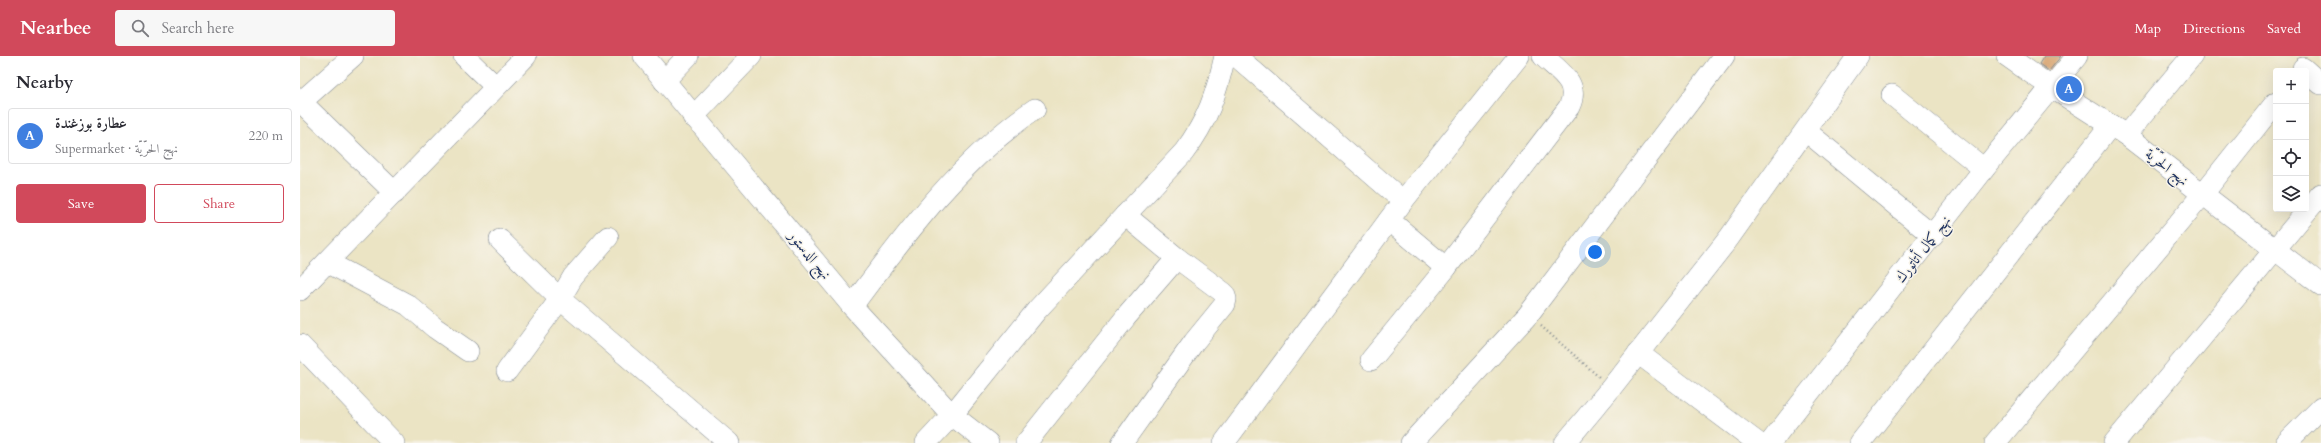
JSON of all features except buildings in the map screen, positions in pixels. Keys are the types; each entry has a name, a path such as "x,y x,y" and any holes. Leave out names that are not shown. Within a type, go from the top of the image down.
{"street":[{"path":"353,56 301,101 395,193"},
{"path":"464,56 495,86"},
{"path":"300,290 395,193 495,86 526,56"},
{"name":"نهج الدستور","path":"644,56 693,117 710,134 852,306 952,415 988,443"},
{"path":"664,81 688,56"},
{"path":"693,117 751,56"},
{"path":"926,443 952,415 1037,310 1184,152 1200,130 1218,88 1225,56"},
{"path":"1236,56 1403,201"},
{"path":"1224,443 1403,201 1519,56"},
{"path":"1371,360 1446,268 1569,107 1574,98 1574,91 1571,84 1543,56"},
{"path":"1412,443 1528,315 1724,56"},
{"path":"1565,443 1611,388 1729,238 1858,56"},
{"name":"نهج الحرّيّة","path":"2007,56 2051,87 2119,130 2321,285"},
{"name":"نهج كمال أتاتورك","path":"1770,443 1984,169 2076,56"},
{"path":"1860,443 2119,130 2192,56"},
{"path":"2306,65 2321,84"},
{"path":"1892,95 1984,169"},
{"path":"1995,443 2202,195 2274,104"},
{"path":"852,306 899,243 944,191 997,139 1035,109"},
{"path":"1806,130 1933,236"},
{"path":"2114,443 2321,194"},
{"path":"1122,443 1194,342 1226,301 1224,293 1177,258 1125,216"},
{"path":"1389,220 1446,268"},
{"path":"507,371 560,299 573,277 608,237"},
{"path":"500,240 560,299 725,442"},
{"path":"1026,443 1126,317 1177,258"},
{"path":"327,262 408,305 435,328 468,351"},
{"path":"300,345 394,443"},
{"path":"1638,353 1758,443"},
{"path":"2286,443 2321,408"}],"path":[{"path":"1528,315 1611,388"}],"place":[{"name":"عطارة بوزغندة","path":"2069,89"}]}
